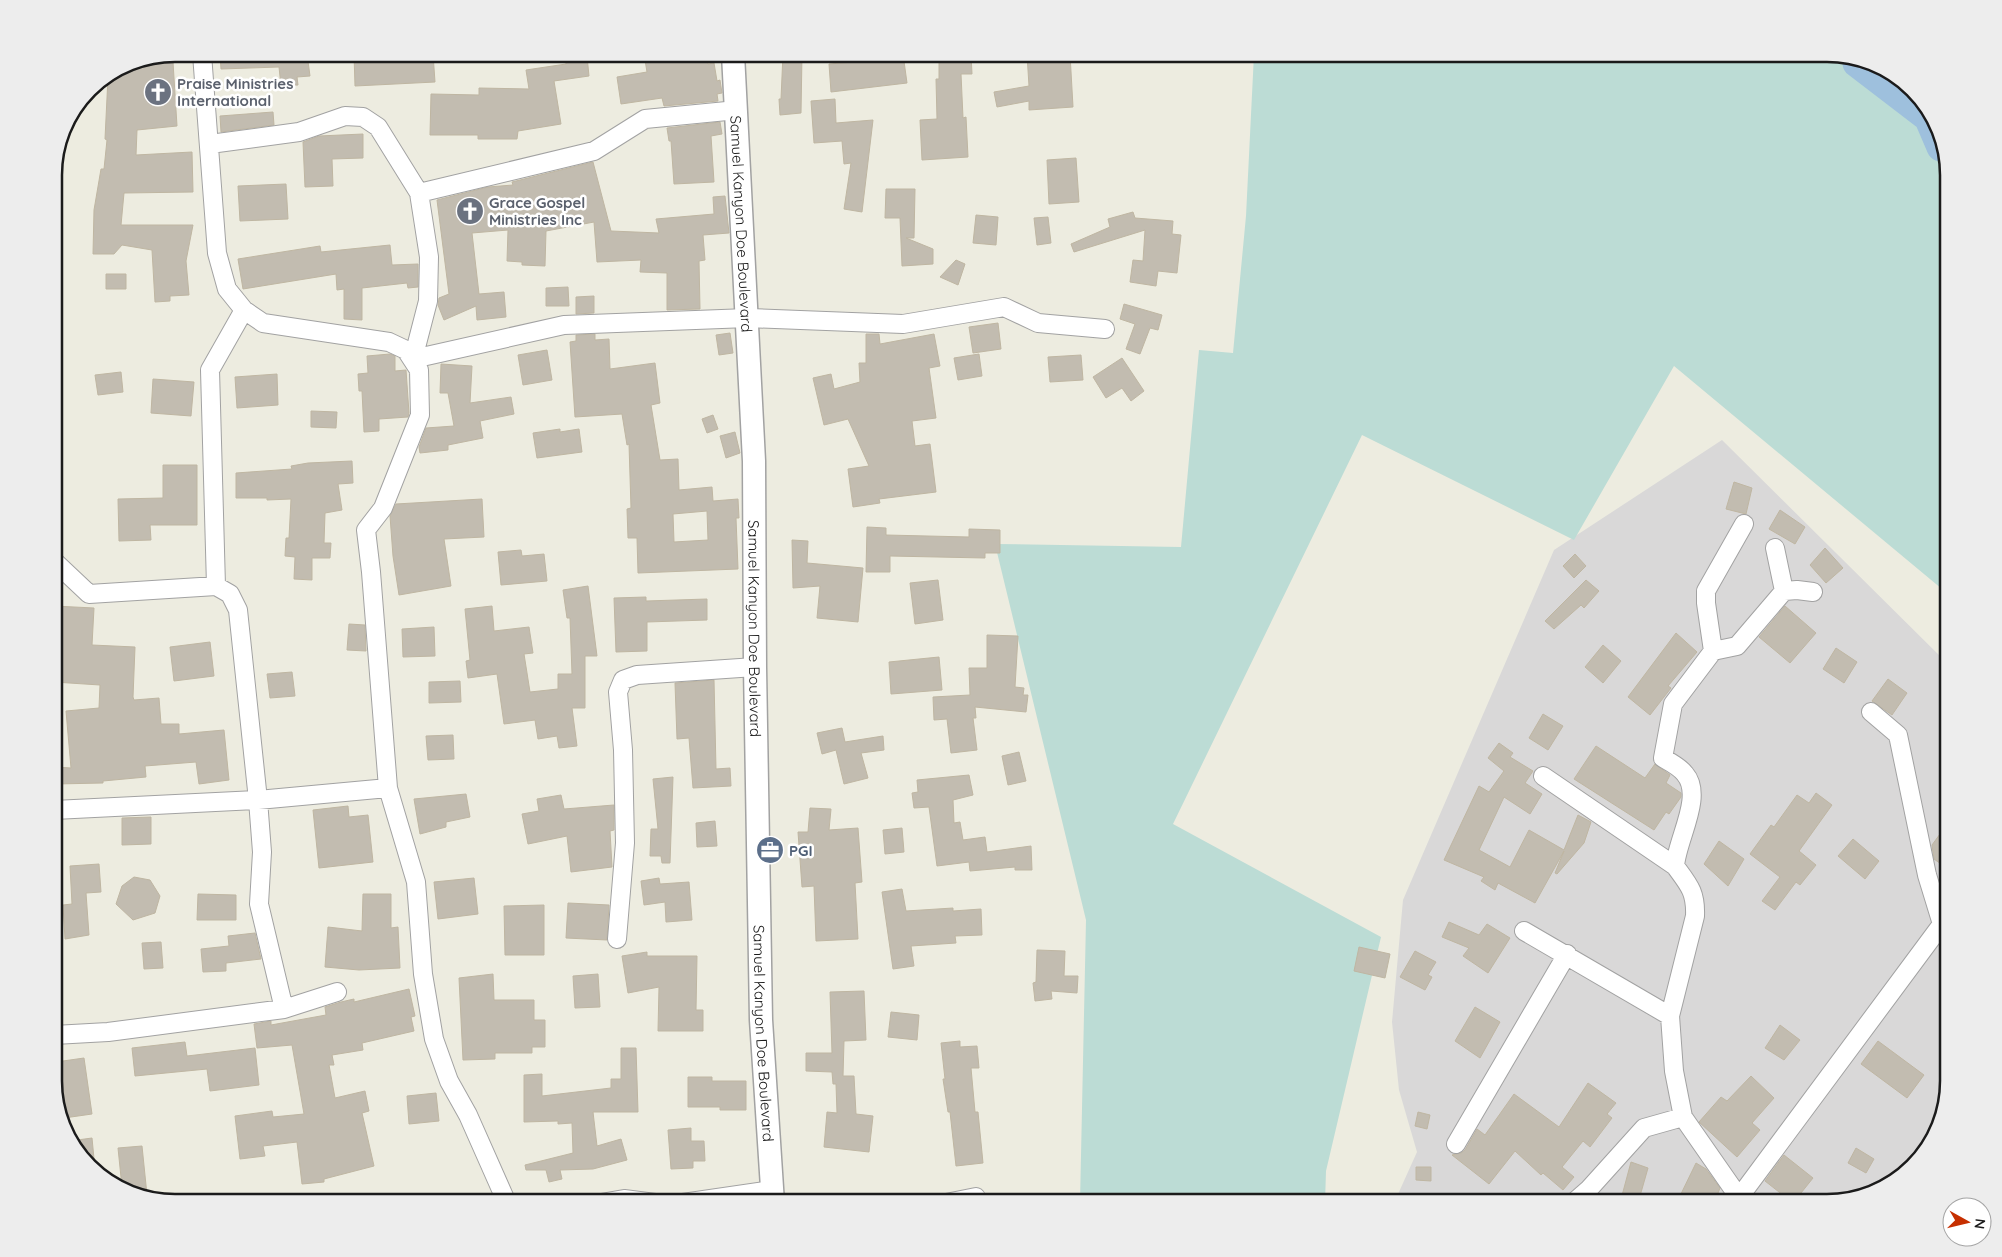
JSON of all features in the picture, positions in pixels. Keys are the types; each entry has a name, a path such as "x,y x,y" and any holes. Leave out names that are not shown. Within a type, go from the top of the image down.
{"street":[{"path":"203,63 217,253 227,289 244,310 263,323 389,342 406,350 419,370 420,415 382,508 366,530 372,572 388,788 416,882 423,974 434,1039 449,1081 468,1115 503,1194"},
{"name":"Samuel Kanyon Doe Boulevard","path":"734,63 754,461 754,667 762,1020 772,1194"},
{"path":"419,193 594,151 645,119 737,110"},
{"path":"210,144 299,132 345,116 363,117 378,127 419,193 429,257 428,301 413,359"},
{"path":"413,359 564,326 748,318 903,324 1004,307 1038,323 1105,329"},
{"path":"216,586 210,370 244,310"},
{"path":"1713,651 1706,604 1706,590 1744,524"},
{"path":"1775,548 1784,591"},
{"path":"63,569 89,594 216,586 230,594 238,610 258,800 262,852 259,904 284,1009"},
{"path":"1674,866 1676,849 1692,802 1693,786 1685,773 1663,758 1673,704 1713,651 1737,646 1784,591 1813,592"},
{"path":"617,939 625,843 623,750 618,692 623,680 637,675 754,667"},
{"path":"1871,712 1898,735 1927,875 1940,917"},
{"path":"1543,776 1674,866 1687,882 1696,900 1695,916 1670,1016 1674,1071 1683,1118 1736,1194"},
{"path":"63,810 258,800 388,788"},
{"path":"1746,1194 1940,927"},
{"path":"1524,931 1567,954 1670,1016"},
{"path":"1456,1144 1567,954"},
{"path":"63,1033 144,1028 284,1009 337,992"},
{"path":"1584,1194 1644,1128 1683,1118"}],"shaded area":[{"path":"1254,62 1826,62 1856,66 1870,71 1895,86 1916,107 1931,132 1936,146 1939,168 1939,587 1674,366 1574,540 1362,435 1173,824 1381,937 1326,1171 1325,1194 1080,1194 1086,920 995,544 1181,547 1199,350 1233,353 1246,216"},
{"path":"1722,440 1940,656 1939,1096 1931,1125 1916,1150 1895,1171 1870,1186 1841,1194 1398,1194 1417,1152 1399,1090 1392,1022 1403,900 1554,550"}],"building":[{"path":"1028,62 1070,62 1073,107 1029,110 1029,101 997,107 994,92 1029,86"},
{"path":"173,63 177,126 137,130 136,155 192,152 193,192 124,193 121,225 193,225 186,261 189,295 170,296 170,301 155,302 152,250 122,245 114,254 93,254 94,210 101,169 104,169 107,140 105,139 108,86 132,71 154,65"},
{"path":"221,63 308,63 310,76 297,77 298,85 281,86 279,67 221,69"},
{"path":"354,63 434,63 435,82 355,86"},
{"path":"588,63 589,76 554,81 561,124 518,131 517,139 478,139 478,135 430,135 431,94 479,95 479,88 529,89 526,70"},
{"path":"645,63 714,63 717,81 720,80 722,93 717,94 718,101 664,106 662,98 621,104 617,77 647,72"},
{"path":"783,63 802,63 801,113 780,115 779,99 781,99"},
{"path":"904,63 907,83 831,92 829,64"},
{"path":"939,63 971,63 972,74 961,74 963,118 966,117 968,157 922,160 920,120 937,119 936,79 939,79"},
{"path":"835,99 836,123 873,120 862,212 844,209 851,163 844,164 842,141 814,143 811,101"},
{"path":"273,112 274,125 221,132 220,116"},
{"path":"720,122 722,134 711,136 714,182 674,184 671,141 669,141 667,128"},
{"path":"363,134 363,158 332,159 333,186 305,187 303,142 319,136"},
{"path":"1076,158 1079,202 1049,204 1047,160"},
{"path":"593,162 611,231 659,233 656,219 714,214 713,197 725,196 729,233 703,235 705,260 699,261 700,309 667,310 667,273 640,272 641,260 597,262 594,222 546,231 545,266 522,265 522,262 507,261 508,230 472,233 479,294 504,292 506,317 477,320 476,306 444,320 438,305 439,298 449,294 437,200 488,187 513,185 512,182"},
{"path":"286,184 288,219 240,221 238,186"},
{"path":"886,189 915,189 914,238 906,238 933,249 933,264 902,266 900,218 885,218"},
{"path":"1133,212 1135,218 1173,221 1172,234 1181,235 1177,273 1158,271 1156,286 1130,282 1133,260 1143,261 1145,230 1074,252 1071,244 1110,227 1108,219"},
{"path":"976,215 998,217 996,245 973,243"},
{"path":"1048,217 1051,243 1037,245 1034,218"},
{"path":"390,245 392,265 418,264 418,287 408,288 407,283 362,288 362,320 344,319 344,289 337,290 336,274 243,289 238,259 320,246 321,252"},
{"path":"956,260 965,264 958,285 940,277"},
{"path":"106,274 126,274 126,289 106,289"},
{"path":"568,287 569,306 546,306 546,288"},
{"path":"594,296 594,313 576,314 576,297"},
{"path":"1124,304 1162,315 1158,330 1150,328 1140,354 1126,349 1135,324 1120,319"},
{"path":"998,323 1001,349 973,353 969,327"},
{"path":"730,333 733,353 719,355 716,335"},
{"path":"595,334 595,340 609,339 610,369 655,363 660,403 651,405 660,460 678,459 679,490 712,487 713,501 738,499 739,518 736,518 738,569 638,573 637,538 628,538 627,509 631,508 629,444 627,445 622,414 575,417 570,342 576,341 576,335","holes":["707,511 708,540 674,542 673,514"]},
{"path":"866,334 879,334 880,344 934,334 940,366 929,368 936,418 912,421 915,446 930,444 936,492 879,499 880,503 853,507 848,469 869,466 848,419 824,425 813,378 831,374 834,389 860,382 859,363 866,363"},
{"path":"547,350 552,380 523,385 518,355"},
{"path":"390,354 395,356 395,371 406,370 408,417 379,419 379,431 364,432 362,391 359,391 358,374 368,373 367,356"},
{"path":"979,354 982,376 958,380 954,358"},
{"path":"1081,355 1083,380 1050,382 1048,357"},
{"path":"1122,358 1144,391 1131,401 1122,388 1106,398 1093,377"},
{"path":"441,364 472,366 470,403 511,397 514,414 480,421 483,438 448,445 448,450 420,453 419,447 426,428 454,426 448,393 440,393"},
{"path":"121,372 123,392 98,395 95,375"},
{"path":"277,374 278,405 237,408 235,377"},
{"path":"153,379 194,382 191,416 151,413"},
{"path":"311,411 337,412 336,428 311,427"},
{"path":"713,415 718,429 707,433 702,419"},
{"path":"560,429 560,432 579,429 582,452 537,458 533,433"},
{"path":"735,432 740,453 726,458 720,436"},
{"path":"352,461 353,483 338,484 342,510 325,513 324,543 331,543 330,558 312,558 312,580 294,579 295,557 285,556 286,538 289,538 291,499 236,498 236,473 292,469 291,466 308,463"},
{"path":"163,465 197,465 197,525 150,525 151,540 119,541 118,499 163,498"},
{"path":"1734,482 1752,488 1746,514 1726,509"},
{"path":"482,499 484,537 444,539 451,586 399,595 393,556 390,516 396,504"},
{"path":"1780,510 1805,527 1795,544 1769,529"},
{"path":"867,527 886,528 886,535 969,537 969,529 1000,530 1000,553 985,553 985,558 890,556 890,572 866,572"},
{"path":"792,540 808,541 807,563 863,568 858,622 817,618 820,586 793,588"},
{"path":"1825,548 1843,568 1826,583 1810,565"},
{"path":"521,550 522,556 544,554 547,581 501,585 498,552"},
{"path":"1575,554 1586,566 1574,578 1563,566"},
{"path":"938,580 943,620 915,624 910,583"},
{"path":"1586,580 1599,591 1584,608 1581,605 1554,629 1545,621"},
{"path":"588,586 597,656 585,656 585,708 572,708 577,746 559,748 557,736 538,739 535,720 504,724 497,674 468,678 466,661 470,660 465,609 492,606 494,631 529,627 533,653 524,654 530,692 558,689 558,674 572,674 570,618 567,618 563,590"},
{"path":"646,597 646,601 707,599 707,620 647,622 647,651 616,652 614,598"},
{"path":"63,606 94,608 92,645 135,647 134,700 159,698 161,724 179,724 179,734 224,730 229,780 199,784 196,762 145,766 146,777 103,781 103,783 63,784 63,768 71,768 66,711 99,708 100,685 63,683"},
{"path":"1785,606 1816,633 1790,663 1759,637"},
{"path":"349,624 365,625 366,651 347,650"},
{"path":"434,627 435,656 403,657 402,629"},
{"path":"1676,633 1697,652 1668,686 1671,688 1650,715 1628,697"},
{"path":"987,635 1018,636 1015,687 1024,688 1023,695 1028,695 1026,712 975,707 976,718 973,718 977,750 951,753 947,719 934,720 933,697 970,695 969,668 987,668"},
{"path":"210,642 214,676 174,681 170,647"},
{"path":"1603,645 1621,661 1603,683 1585,667"},
{"path":"1836,648 1857,662 1844,683 1823,669"},
{"path":"939,657 942,690 891,694 889,662"},
{"path":"292,672 295,696 270,698 267,674"},
{"path":"1888,679 1907,693 1892,715 1872,701"},
{"path":"714,680 716,769 730,768 731,786 693,788 689,738 677,739 675,683"},
{"path":"460,681 461,702 429,703 429,682"},
{"path":"1543,714 1563,726 1548,750 1529,738"},
{"path":"842,728 845,742 883,736 884,750 861,753 868,778 844,784 836,750 822,754 817,733"},
{"path":"453,735 454,759 428,760 426,736"},
{"path":"1499,743 1513,753 1510,757 1533,771 1525,783 1542,794 1530,814 1504,797 1479,850 1510,867 1529,830 1564,850 1578,815 1591,822 1584,843 1557,874 1555,873 1564,851 1535,903 1498,883 1495,890 1481,881 1484,877 1444,860 1479,786 1489,792 1504,771 1488,758"},
{"path":"1596,746 1645,778 1655,764 1670,775 1666,783 1681,793 1681,797 1669,814 1666,812 1654,830 1574,779"},
{"path":"1019,752 1026,781 1008,785 1002,756"},
{"path":"969,775 973,795 953,800 954,823 960,822 963,840 985,837 987,852 1031,846 1032,870 1015,870 1015,867 970,871 969,862 937,866 929,807 914,808 912,793 918,792 917,780"},
{"path":"673,777 670,863 662,863 661,856 650,856 651,829 658,829 653,779"},
{"path":"1816,793 1832,805 1799,851 1816,865 1800,885 1796,882 1775,910 1762,901 1780,877 1750,854 1771,825 1774,827 1797,795 1809,803"},
{"path":"466,794 470,817 446,822 446,827 420,834 414,799"},
{"path":"561,795 564,809 614,805 614,830 610,831 612,867 571,872 567,836 528,844 522,814 539,811 537,799"},
{"path":"348,806 349,817 368,815 373,862 319,868 313,810"},
{"path":"810,808 831,809 829,830 858,828 862,882 855,883 858,939 816,941 814,886 802,887 798,832 808,832"},
{"path":"151,817 151,844 122,845 122,818"},
{"path":"715,821 717,846 697,847 696,823"},
{"path":"902,828 904,852 885,854 883,830"},
{"path":"1940,834 1940,863 1934,859 1932,845"},
{"path":"1853,839 1879,861 1865,879 1838,856"},
{"path":"1719,841 1744,859 1728,886 1704,864"},
{"path":"99,864 101,892 86,893 89,935 65,939 63,905 72,904 70,866"},
{"path":"134,877 150,880 160,896 155,913 133,920 116,904 122,886"},
{"path":"474,878 478,914 438,919 434,882"},
{"path":"659,878 660,884 689,882 692,920 666,922 665,902 644,905 641,881"},
{"path":"902,889 906,911 953,908 953,911 981,909 982,935 955,936 956,943 911,946 914,966 893,969 882,892"},
{"path":"198,894 236,895 236,920 197,920"},
{"path":"363,894 391,894 391,928 398,927 400,968 359,970 325,967 328,927 362,931"},
{"path":"568,903 609,905 607,940 566,938"},
{"path":"544,905 544,955 505,955 504,906"},
{"path":"1449,922 1479,935 1487,924 1510,938 1488,973 1463,956 1469,948 1442,937"},
{"path":"255,933 261,959 226,963 226,971 203,972 201,949 229,946 228,936"},
{"path":"161,942 163,968 144,969 142,943"},
{"path":"1359,947 1390,954 1385,978 1354,971"},
{"path":"1037,950 1065,951 1064,976 1078,976 1077,993 1051,991 1052,999 1035,1001 1033,983 1036,982"},
{"path":"1415,951 1436,962 1428,975 1432,977 1425,990 1400,977"},
{"path":"647,952 647,956 697,956 696,1010 703,1010 703,1031 658,1031 659,987 628,993 622,956"},
{"path":"493,974 494,1000 534,1000 534,1020 545,1020 545,1047 532,1047 532,1053 495,1053 495,1059 463,1060 459,978"},
{"path":"598,974 600,1007 575,1008 573,976"},
{"path":"409,989 415,1016 411,1017 414,1031 362,1043 363,1050 332,1055 334,1065 329,1065 335,1098 365,1091 369,1111 362,1113 374,1166 324,1179 324,1182 302,1184 297,1142 263,1146 265,1156 240,1159 235,1116 272,1111 273,1117 304,1114 292,1045 257,1048 254,1024 271,1021 271,1025 326,1015 325,1007 354,999 354,1002"},
{"path":"864,991 866,1040 844,1041 843,1076 854,1076 856,1114 873,1116 869,1152 824,1147 827,1112 837,1113 836,1084 833,1084 832,1072 806,1071 806,1053 832,1053 830,992"},
{"path":"1475,1007 1500,1022 1480,1058 1455,1041"},
{"path":"891,1012 919,1015 917,1040 888,1037"},
{"path":"1780,1025 1800,1040 1784,1060 1765,1048"},
{"path":"960,1041 960,1047 977,1046 979,1068 971,1068 975,1112 978,1112 983,1163 956,1166 950,1112 948,1112 943,1079 945,1079 941,1043"},
{"path":"1878,1041 1924,1075 1907,1098 1861,1064"},
{"path":"185,1042 187,1056 255,1048 259,1085 210,1091 207,1069 135,1076 132,1048"},
{"path":"621,1048 636,1048 638,1112 593,1112 597,1146 621,1139 627,1160 593,1169 560,1170 562,1179 549,1182 546,1170 526,1170 525,1165 573,1153 572,1123 558,1124 558,1121 524,1122 524,1075 542,1074 542,1096 611,1088 611,1079 621,1079"},
{"path":"84,1058 92,1114 69,1117 63,1089 63,1061"},
{"path":"1751,1076 1774,1098 1752,1123 1760,1130 1737,1157 1699,1122 1721,1097 1727,1101"},
{"path":"688,1077 712,1077 712,1081 746,1081 746,1110 720,1110 720,1107 688,1107"},
{"path":"1588,1083 1616,1103 1607,1114 1612,1118 1590,1147 1583,1141 1562,1167 1574,1177 1563,1190 1543,1173 1541,1175 1515,1151 1489,1184 1452,1155 1465,1150 1477,1129 1485,1135 1514,1094 1559,1127"},
{"path":"436,1093 439,1121 409,1124 407,1096"},
{"path":"1418,1112 1430,1115 1427,1129 1415,1126"},
{"path":"691,1128 691,1141 704,1141 705,1161 693,1161 693,1168 671,1169 668,1130"},
{"path":"92,1138 94,1159 86,1150 79,1140"},
{"path":"142,1146 147,1191 121,1180 118,1148"},
{"path":"1856,1148 1874,1159 1866,1173 1848,1163"},
{"path":"1784,1155 1813,1178 1800,1194 1782,1194 1765,1181"},
{"path":"1631,1162 1648,1168 1641,1194 1622,1194"},
{"path":"1696,1163 1706,1169 1720,1188 1718,1194 1681,1194"},
{"path":"1416,1167 1431,1167 1431,1181 1416,1180"}],"waterway":[{"path":"1865,69 1918,109"}],"place":[{"name":"Praise Ministries International","path":"158,92"},
{"name":"Grace Gospel Ministries Inc","path":"470,211"},
{"name":"PGI","path":"770,850"}]}
